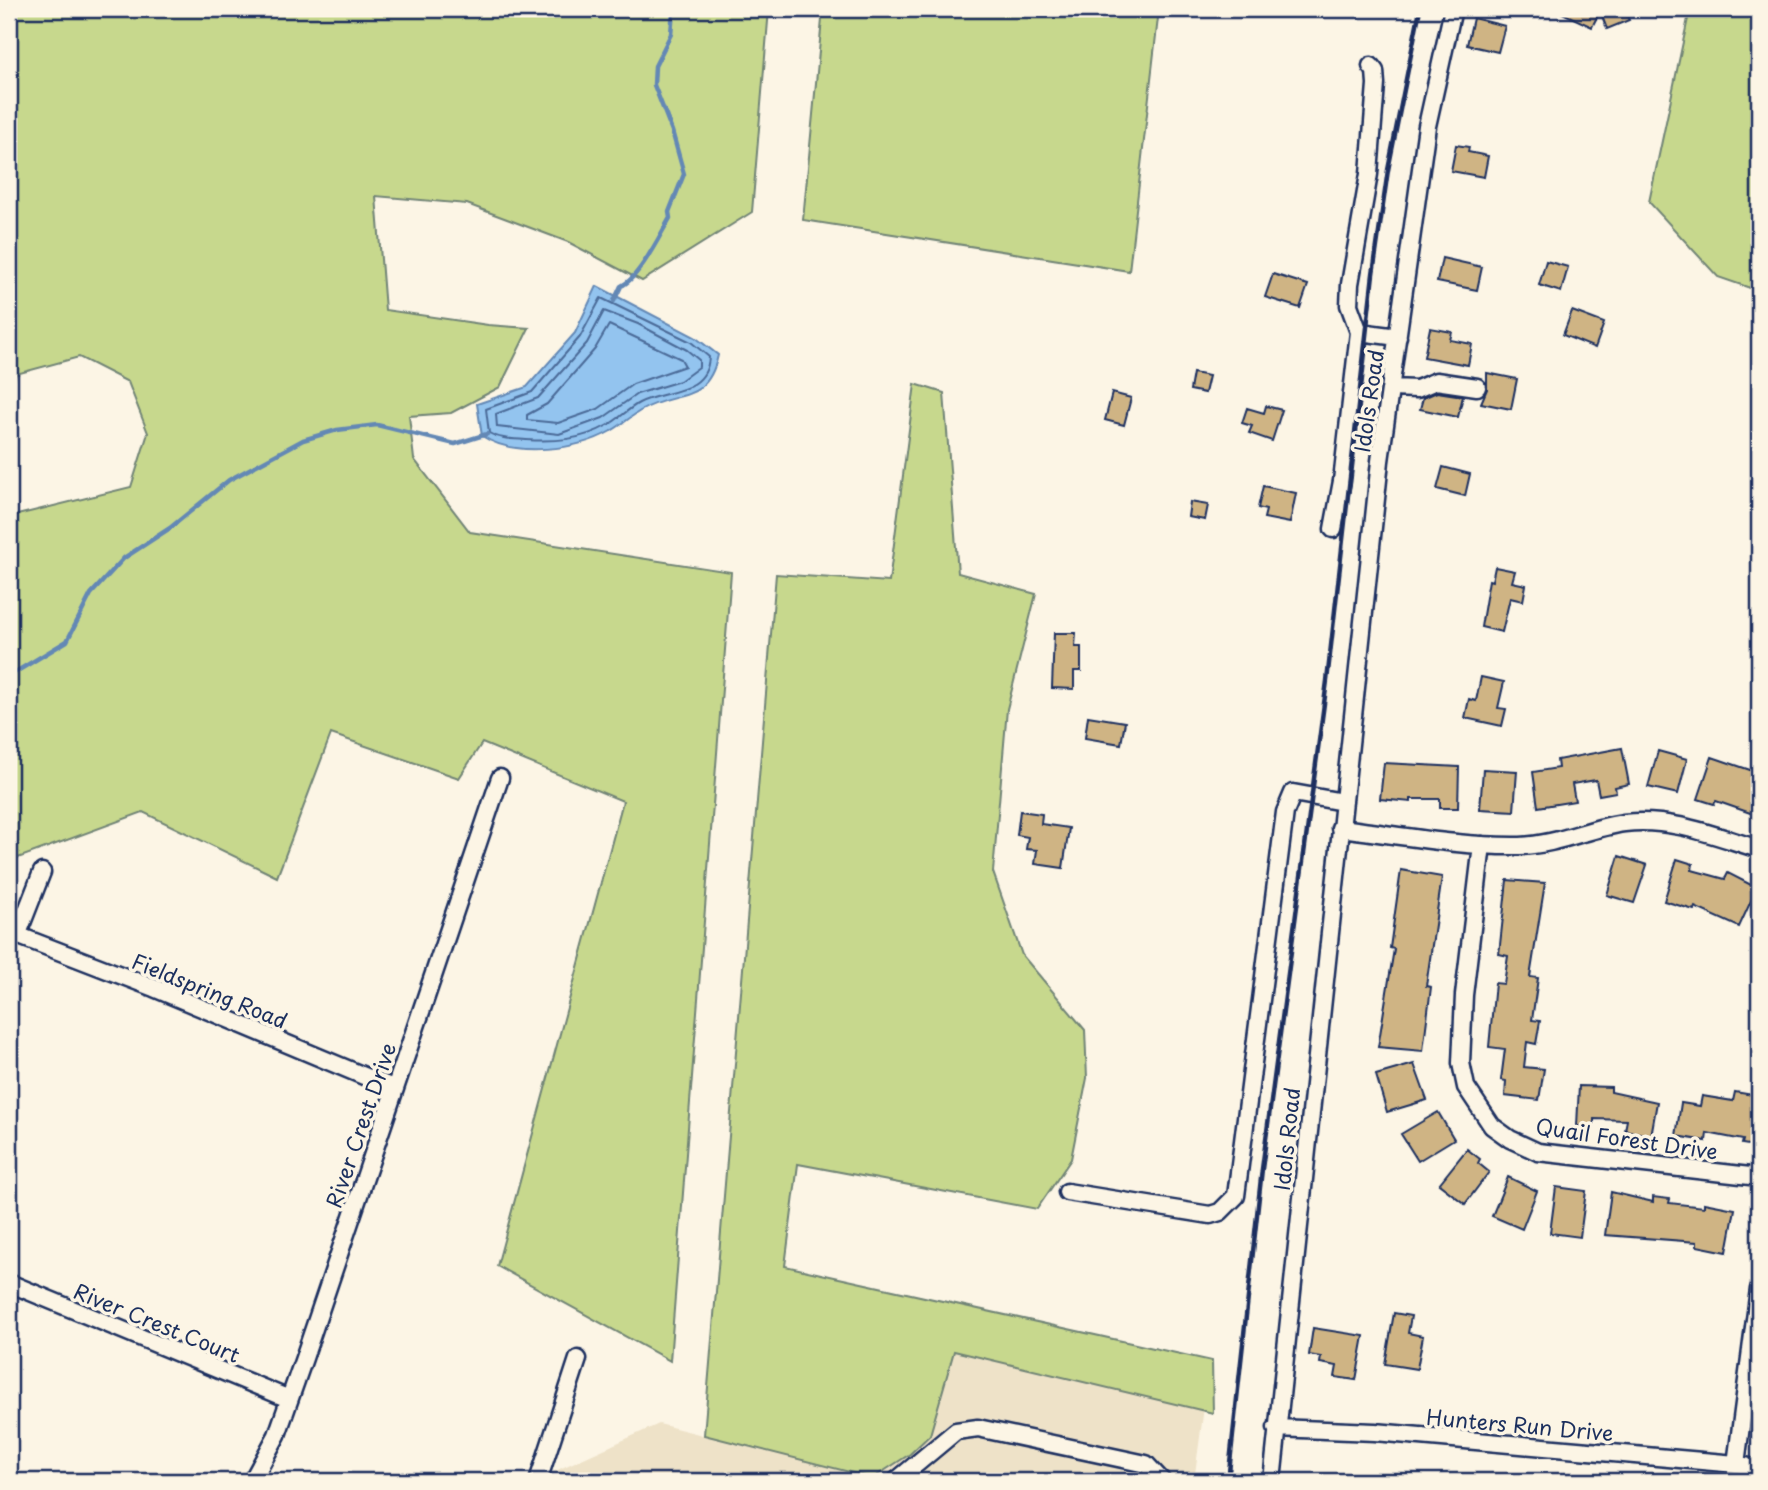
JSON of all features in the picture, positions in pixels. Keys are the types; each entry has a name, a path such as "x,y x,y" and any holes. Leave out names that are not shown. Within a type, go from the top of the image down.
{"street":[{"name":"Idols Road","path":"1272,1481 1340,828 1391,387 1427,126 1453,9"},
{"path":"1334,529 1359,332 1353,321 1349,294 1369,174 1376,85 1371,66"},
{"path":"1359,332 1398,337"},
{"path":"1391,387 1417,389 1436,381 1476,387"},
{"name":"River Crest Drive","path":"252,1481 271,1447 289,1399 500,778"},
{"name":"Idols Road","path":"1068,1192 1210,1215 1220,1212 1236,1196 1285,812 1293,793 1343,802"},
{"path":"1340,828 1482,845 1523,846 1559,841 1594,830 1649,821 1677,825 1759,849"},
{"name":"Quail Forest Drive","path":"1482,845 1464,995 1461,1063 1466,1087 1492,1126 1510,1139 1538,1152 1759,1177"},
{"path":"13,934 42,872"},
{"name":"Fieldspring Road","path":"13,934 154,988 395,1088"},
{"name":"River Crest Court","path":"9,1283 289,1399"},
{"path":"1736,1464 1759,1289"},
{"path":"538,1481 578,1359"},
{"path":"897,1481 956,1431 978,1429 1146,1464 1162,1481"},
{"name":"Hunters Run Drive","path":"1276,1429 1375,1432 1736,1464 1759,1469"}],"shaded area":[{"path":"959,1333 1206,1393 1194,1481 543,1481 544,1476 659,1424 874,1478"}],"green space":[{"path":"9,9 769,9 752,212 642,281 568,242 467,204 376,196 385,310 488,325 529,328 500,387 451,413 409,416 414,459 470,532 731,572 670,1361 497,1266 623,801 482,743 459,778 331,734 277,877 143,812 15,859 9,867 9,517 131,487 148,433 128,382 79,357 16,374 9,401"},
{"path":"823,9 1159,9 1129,271 803,220"},
{"path":"1690,9 1759,9 1759,291 1718,277 1649,202"},
{"path":"915,384 944,393 958,573 1036,594 1007,709 993,872 1022,955 1085,1030 1087,1078 1071,1159 1037,1209 798,1164 785,1266 1212,1361 1213,1413 954,1351 930,1435 910,1454 873,1478 704,1435 776,574 889,582"}],"water":[{"path":"597,286 695,337 718,355 706,382 689,394 655,404 611,431 582,443 529,449 496,443 482,436 477,404 527,387 575,333"}],"building":[{"path":"1554,9 1624,9 1629,20 1607,29 1600,11 1592,27"},
{"path":"1473,18 1505,26 1498,52 1467,45"},
{"path":"1456,145 1469,147 1468,152 1488,156 1484,177 1451,171"},
{"path":"1442,258 1482,267 1477,290 1437,282"},
{"path":"1546,261 1568,267 1561,292 1539,285"},
{"path":"1273,274 1308,285 1300,308 1265,297"},
{"path":"1572,311 1604,323 1595,348 1563,335"},
{"path":"1430,328 1452,332 1450,340 1472,344 1468,365 1424,357"},
{"path":"1193,373 1209,376 1205,393 1190,390"},
{"path":"1487,373 1517,379 1511,409 1481,403 1487,389"},
{"path":"1437,392 1463,396 1458,417 1420,409 1423,398"},
{"path":"1112,393 1131,398 1124,425 1105,420"},
{"path":"1266,406 1282,410 1272,441 1249,433 1252,426 1242,423 1247,408 1264,413"},
{"path":"1443,467 1470,474 1465,496 1437,489"},
{"path":"1263,486 1296,493 1290,523 1264,518 1266,510 1258,508"},
{"path":"1190,502 1208,505 1205,520 1188,517"},
{"path":"1495,567 1515,571 1512,582 1526,585 1523,601 1510,598 1502,632 1481,627 1489,580 1492,581"},
{"path":"1054,633 1076,633 1075,647 1081,647 1081,671 1074,671 1074,689 1052,688"},
{"path":"1481,677 1504,682 1498,708 1506,709 1502,726 1465,718 1469,699 1476,701"},
{"path":"1088,716 1125,722 1121,744 1085,738"},
{"path":"1622,748 1629,784 1615,787 1616,792 1599,795 1596,780 1572,784 1575,801 1538,807 1533,772 1558,768 1557,760"},
{"path":"1658,751 1687,759 1678,794 1648,787"},
{"path":"1712,757 1759,773 1759,816 1716,801 1714,804 1698,799"},
{"path":"1384,763 1459,767 1458,808 1440,808 1440,799 1411,799 1411,802 1380,799"},
{"path":"1483,769 1517,771 1514,811 1480,809"},
{"path":"1020,811 1042,814 1041,824 1069,828 1063,868 1035,864 1037,850 1026,849 1028,837 1017,835"},
{"path":"1619,856 1647,865 1634,903 1607,895"},
{"path":"1677,859 1693,864 1692,870 1725,879 1728,873 1757,888 1739,927 1695,907 1694,910 1664,901"},
{"path":"1401,870 1442,877 1426,986 1431,987 1423,1051 1378,1047 1394,949 1390,948"},
{"path":"1507,880 1545,883 1530,977 1538,978 1532,1020 1540,1021 1536,1044 1527,1042 1524,1067 1544,1069 1539,1100 1505,1096 1506,1081 1501,1080 1505,1049 1489,1047 1495,983 1504,984 1508,956 1499,954"},
{"path":"1414,1064 1427,1100 1387,1112 1376,1075"},
{"path":"1579,1086 1611,1087 1611,1092 1657,1102 1651,1136 1625,1130 1627,1120 1594,1119 1594,1127 1577,1126"},
{"path":"1735,1092 1759,1096 1755,1146 1742,1144 1743,1140 1707,1133 1706,1141 1676,1136 1681,1103 1700,1106 1702,1096 1733,1101"},
{"path":"1438,1112 1454,1139 1418,1161 1401,1134"},
{"path":"1467,1149 1480,1159 1478,1163 1489,1172 1465,1204 1439,1184"},
{"path":"1508,1177 1537,1191 1522,1229 1492,1216"},
{"path":"1556,1187 1586,1191 1580,1237 1550,1233"},
{"path":"1611,1192 1653,1202 1653,1197 1670,1199 1669,1203 1704,1207 1704,1203 1735,1209 1727,1252 1697,1246 1697,1242 1605,1235"},
{"path":"1394,1313 1411,1316 1408,1333 1423,1336 1417,1369 1385,1364"},
{"path":"1313,1328 1364,1336 1356,1380 1335,1377 1337,1366 1320,1363 1321,1357 1309,1355"}],"waterway":[{"path":"614,301 621,286 628,282 641,266 670,218 669,212 684,174 672,131 654,85 655,66 671,34 673,9"},
{"path":"9,676 67,641 91,594 124,558 170,528 229,480 303,440 337,430 377,425 455,444 487,434"}],"railway":[{"path":"1228,1481 1262,1169 1327,681 1373,274 1388,170 1420,9"}]}
